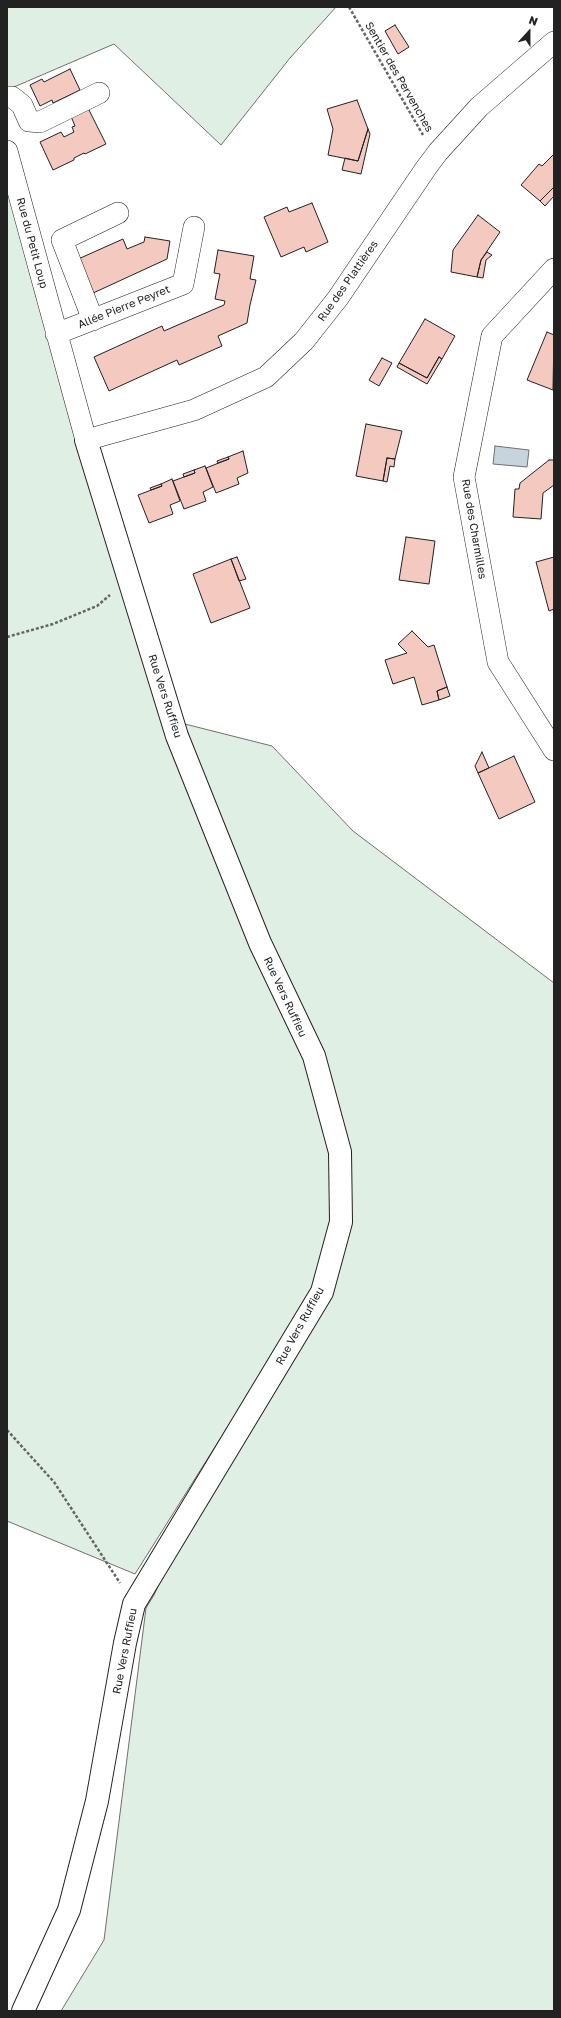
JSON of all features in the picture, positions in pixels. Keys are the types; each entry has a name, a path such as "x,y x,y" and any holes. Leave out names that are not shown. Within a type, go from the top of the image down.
{"street":[{"name":"Rue des Plattières","path":"86,440 194,410 266,377 304,341 338,298 438,152 479,107 554,42"},
{"path":"7,97 12,97 22,105 29,121 40,122 99,94"},
{"name":"Rue du Petit Loup","path":"7,151 86,440"},
{"path":"93,320 62,240 118,213"},
{"name":"Allée Pierre Peyret","path":"56,334 183,284 194,227"},
{"name":"Rue des Charmilles","path":"554,269 492,336 464,477 498,662 554,750"},
{"name":"Rue Vers Ruffieu","path":"23,2011 69,1910 97,1801 125,1643 134,1604 322,1292 340,1222 340,1152 314,1056 249,917 177,736 86,440"}],"path":[{"name":"Sentier des Pervenches","path":"349,7 399,90 426,141 438,152"},
{"path":"7,637 53,624 97,606 128,580"},
{"path":"7,1430 54,1482 134,1604"}],"green space":[{"path":"7,7 336,7 290,58 221,145 114,44 7,90"},
{"path":"7,156 169,720 272,746 353,831 554,983 554,2011 61,2011 104,1940 146,1608 154,1595 249,1393 135,1574 7,1521"}],"shaded area":[{"path":"495,446 529,450 527,467 493,464"}],"building":[{"path":"395,25 409,47 398,54 385,31"},
{"path":"70,69 80,90 53,103 52,100 40,106 30,85 42,79 44,82"},
{"path":"357,100 368,129 358,161 328,155 333,129 327,109"},
{"path":"87,106 106,144 85,154 84,153 74,158 74,160 53,170 40,142 61,132 64,137 74,132 72,127 75,126 70,114"},
{"path":"368,129 370,134 361,174 342,170 345,158 358,161"},
{"path":"554,154 554,187 540,201 521,185 539,164 542,166"},
{"path":"554,187 554,196 545,206 540,201"},
{"path":"312,203 328,242 306,252 304,247 281,257 264,217 287,207 289,212"},
{"path":"478,215 500,232 481,260 477,277 451,272 453,250"},
{"path":"145,237 170,241 167,259 91,294 76,260 123,239 127,249 144,242"},
{"path":"218,250 254,256 250,279 256,280 247,323 218,336 222,346 179,365 177,360 109,391 94,357 162,326 164,331 224,305 225,301 215,299 220,274 214,273"},
{"path":"487,252 492,255 486,260 483,278 477,277 481,260"},
{"path":"425,319 455,336 442,359 439,357 427,378 399,363"},
{"path":"547,332 554,335 553,390 527,380"},
{"path":"439,357 442,359 427,384 397,367 399,363 427,378"},
{"path":"382,358 392,363 379,386 369,380"},
{"path":"366,424 402,431 395,459 387,458 383,481 356,476"},
{"path":"243,451 248,473 237,478 239,484 216,493 206,468 229,459 228,457"},
{"path":"228,457 229,459 218,463 217,461"},
{"path":"387,458 395,459 394,467 390,466 387,482 383,481"},
{"path":"549,460 554,460 554,485 543,493 541,519 513,517 515,489 519,489 520,483"},
{"path":"205,466 213,487 203,492 206,501 184,509 173,481 195,473 194,470"},
{"path":"194,470 195,473 184,477 183,474"},
{"path":"172,479 180,501 170,505 173,514 149,523 138,495 162,486 161,484"},
{"path":"161,484 162,486 151,490 150,488"},
{"path":"406,537 435,541 429,584 399,580"},
{"path":"237,557 246,579 239,581 231,559"},
{"path":"554,557 554,609 549,611 536,562"},
{"path":"231,559 250,608 211,623 193,574"},
{"path":"412,631 428,647 434,645 447,687 437,691 439,700 422,705 414,677 393,684 385,660 407,653 398,644"},
{"path":"447,687 450,696 439,700 437,691"},
{"path":"482,752 489,768 478,773 475,766"},
{"path":"514,756 535,802 499,819 478,773"}]}
